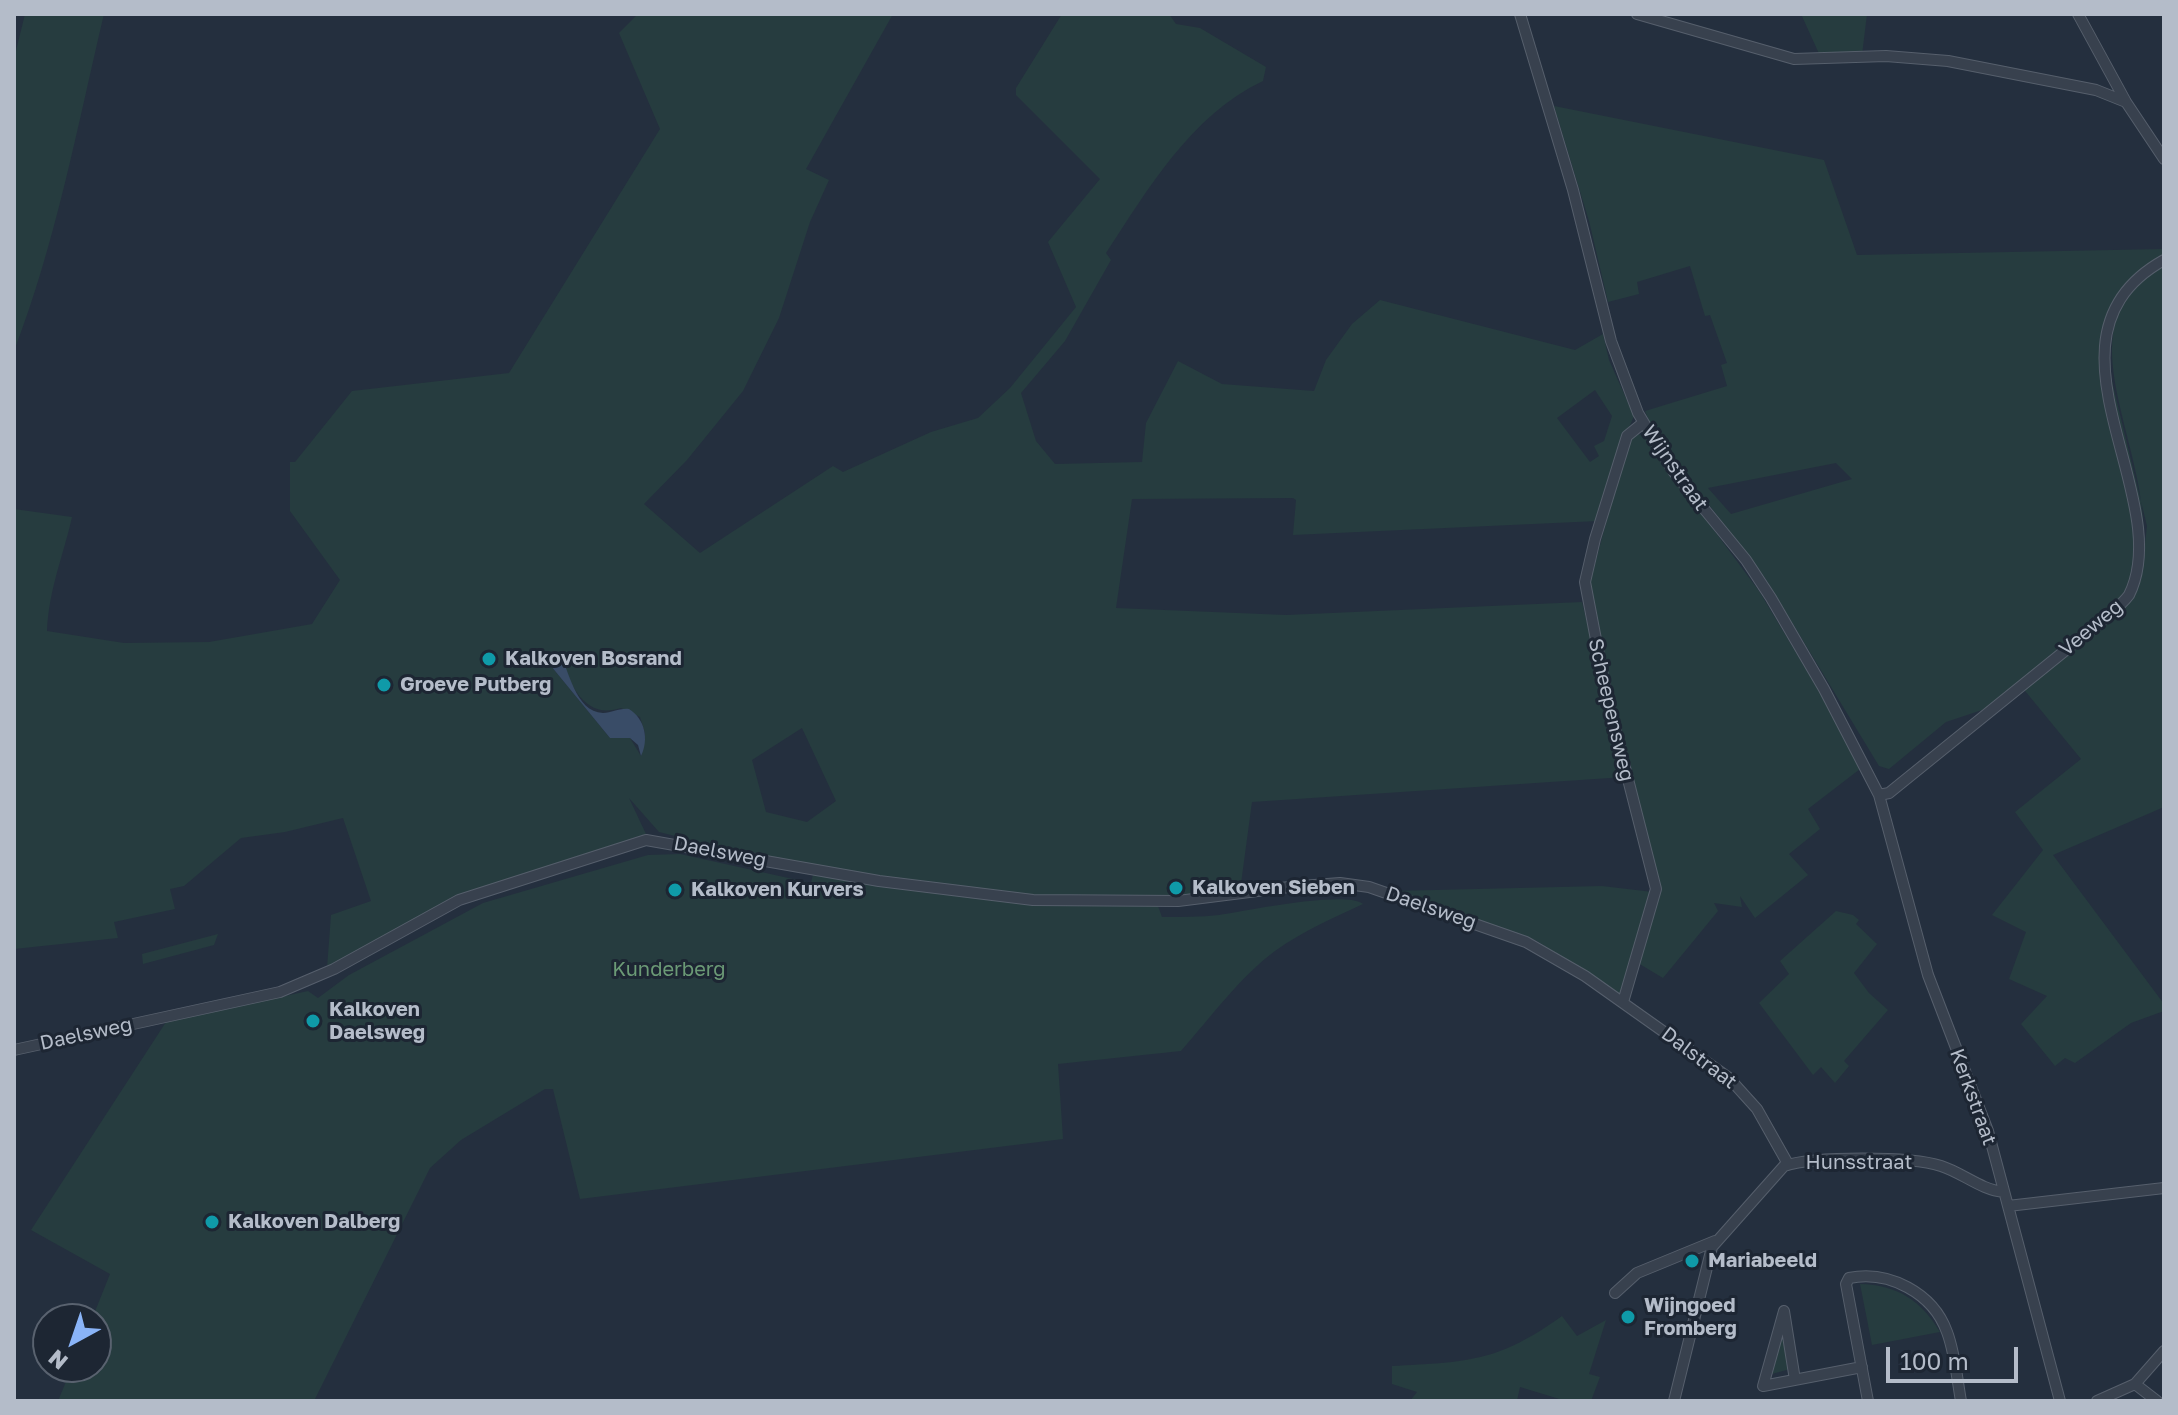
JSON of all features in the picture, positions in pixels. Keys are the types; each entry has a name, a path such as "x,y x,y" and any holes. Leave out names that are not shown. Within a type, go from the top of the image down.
{"street":[{"name":"Wijnstraat","path":"1520,14 1581,217 1617,361 1643,423 1673,471 1746,560 1771,598 1830,699 1879,795"},
{"path":"1637,14 1788,58 1886,56 1939,60 2096,90 2126,102"},
{"path":"2078,14 2126,102 2164,159"},
{"name":"Veeweg","path":"1879,795 1889,793 2098,624 2130,595 2136,584 2148,549 2149,521 2111,360 2111,326 2125,292 2143,273 2164,260"},
{"name":"Scheepensweg","path":"1623,1002 1656,889 1607,697 1585,582 1592,548 1623,448 1629,433 1643,423"},
{"name":"Kerkstraat","path":"1879,795 1928,975 1988,1131 2060,1401"},
{"name":"Daelsweg","path":"14,1050 280,992 326,974 459,900 646,840 879,881 1033,900 1178,901 1289,887 1356,884 1526,942 1585,976"},
{"name":"Dalstraat","path":"1585,976 1705,1058 1739,1088 1765,1121 1788,1164"},
{"name":"Hunsstraat","path":"1674,1401 1715,1241 1776,1172 1788,1164 1878,1160 1931,1163 1988,1189 2004,1192"},
{"path":"2008,1206 2164,1188"},
{"path":"1615,1293 1637,1273 1715,1241"},
{"path":"1868,1401 1846,1284 1849,1278 1860,1276 1885,1278 1904,1284 1929,1304 1948,1332 1961,1401"},
{"path":"1795,1380 1784,1311 1763,1386 1795,1380 1862,1367"},
{"path":"2097,1401 2135,1384 2164,1351"},
{"path":"2135,1384 2157,1401"}],"green space":[{"path":"25,14 104,14 54,227 14,351 14,59"},
{"name":"Kunderberg","path":"638,14 893,14 806,169 829,180 810,222 779,318 743,391 687,460 644,504 700,553 833,466 843,472 931,432 978,418 1010,388 1076,307 1048,242 1100,179 1016,95 1016,88 1062,14 1169,14 1176,24 1200,28 1266,67 1263,81 1214,113 1155,179 1106,253 1111,260 1065,341 1021,393 1036,441 1055,464 1142,462 1146,423 1178,361 1222,384 1314,391 1326,360 1352,324 1380,300 1575,350 1603,334 1609,360 1634,416 1611,470 1598,521 1293,535 1296,500 1293,498 1132,499 1116,608 1286,615 1582,602 1625,777 1252,802 1240,891 1158,906 1162,917 1219,915 1317,900 1353,900 1363,904 1296,937 1262,961 1181,1051 1058,1064 1063,1139 580,1199 553,1089 545,1089 461,1140 430,1168 314,1401 58,1401 65,1383 112,1383 112,1303 98,1303 110,1274 31,1230 166,1022 308,991 318,998 349,975 483,903 648,855 680,854 811,883 813,874 868,876 766,858 730,860 696,853 683,838 659,832 629,798 646,834 462,894 327,968 331,915 371,901 343,818 285,832 241,838 184,886 170,889 175,909 114,922 118,938 14,949 14,509 72,517 53,587 47,631 124,643 209,642 312,624 340,580 290,511 290,462 295,462 352,391 509,373 660,129 619,33","holes":["1595,390 1612,416 1604,441 1594,446 1599,456 1590,462 1557,418","562,657 569,679 589,705 598,709 621,708 640,717 645,733 641,756 630,738 610,738 551,666","802,728 836,801 807,822 766,812 752,760"]},
{"path":"1801,14 1867,14 1862,55 1821,58"},
{"path":"1554,106 1824,160 1857,255 2164,249 2164,258 2130,283 2111,310 2107,326 2109,369 2147,526 2143,560 2123,599 1994,706 1946,722 1889,769 1879,766 1765,578 1654,433 1645,411 1727,386 1721,365 1727,363 1710,315 1705,316 1690,266 1637,282 1639,294 1608,302 1589,221","holes":["1836,463 1852,479 1731,514 1708,488"]},
{"path":"2164,263 2164,807 2053,855 2164,1004 2164,1011 2131,1023 2075,1063 2065,1058 2055,1066 2021,1024 2047,996 2009,979 2026,932 1992,915 2043,850 2015,812 2081,759 2021,686 2131,601 2142,562 2143,522 2138,481 2113,365 2113,332 2124,302"},
{"path":"1636,433 1645,437 1759,591 1864,766 1808,809 1820,829 1789,854 1808,875 1755,918 1740,896 1742,907 1714,903 1718,911 1663,978 1638,963 1659,888 1619,729 1589,586 1628,442"},
{"path":"1602,886 1653,892 1623,993 1619,994 1537,941 1393,891"},
{"path":"1836,911 1853,915 1859,920 1856,924 1877,944 1854,973 1869,993 1888,1010 1844,1061 1849,1066 1835,1083 1821,1067 1813,1075 1759,1003 1789,974 1780,961"},
{"path":"218,934 214,945 143,964 142,954"},
{"path":"1860,1284 1885,1287 1907,1296 1925,1311 1940,1332 1872,1345"},
{"path":"1562,1316 1577,1336 1606,1320 1589,1374 1600,1377 1591,1401 1566,1401 1520,1387 1517,1401 1410,1401 1417,1392 1392,1384 1392,1366 1482,1357 1519,1343"},
{"path":"1782,1337 1790,1369 1772,1374"}],"water":[{"path":"559,652 579,698 593,711 603,713 629,709 639,718 645,736 641,756 638,745 630,738 610,738 551,666 550,656"}],"place":[{"name":"Kalkoven Bosrand","path":"489,659"},
{"name":"Groeve Putberg","path":"384,685"},
{"name":"Kalkoven Sieben","path":"1176,888"},
{"name":"Kalkoven Kurvers","path":"675,890"},
{"name":"Kalkoven Daelsweg","path":"313,1021"},
{"name":"Kalkoven Dalberg","path":"212,1222"},
{"name":"Mariabeeld","path":"1692,1261"},
{"name":"Wijngoed Fromberg","path":"1628,1317"}]}
